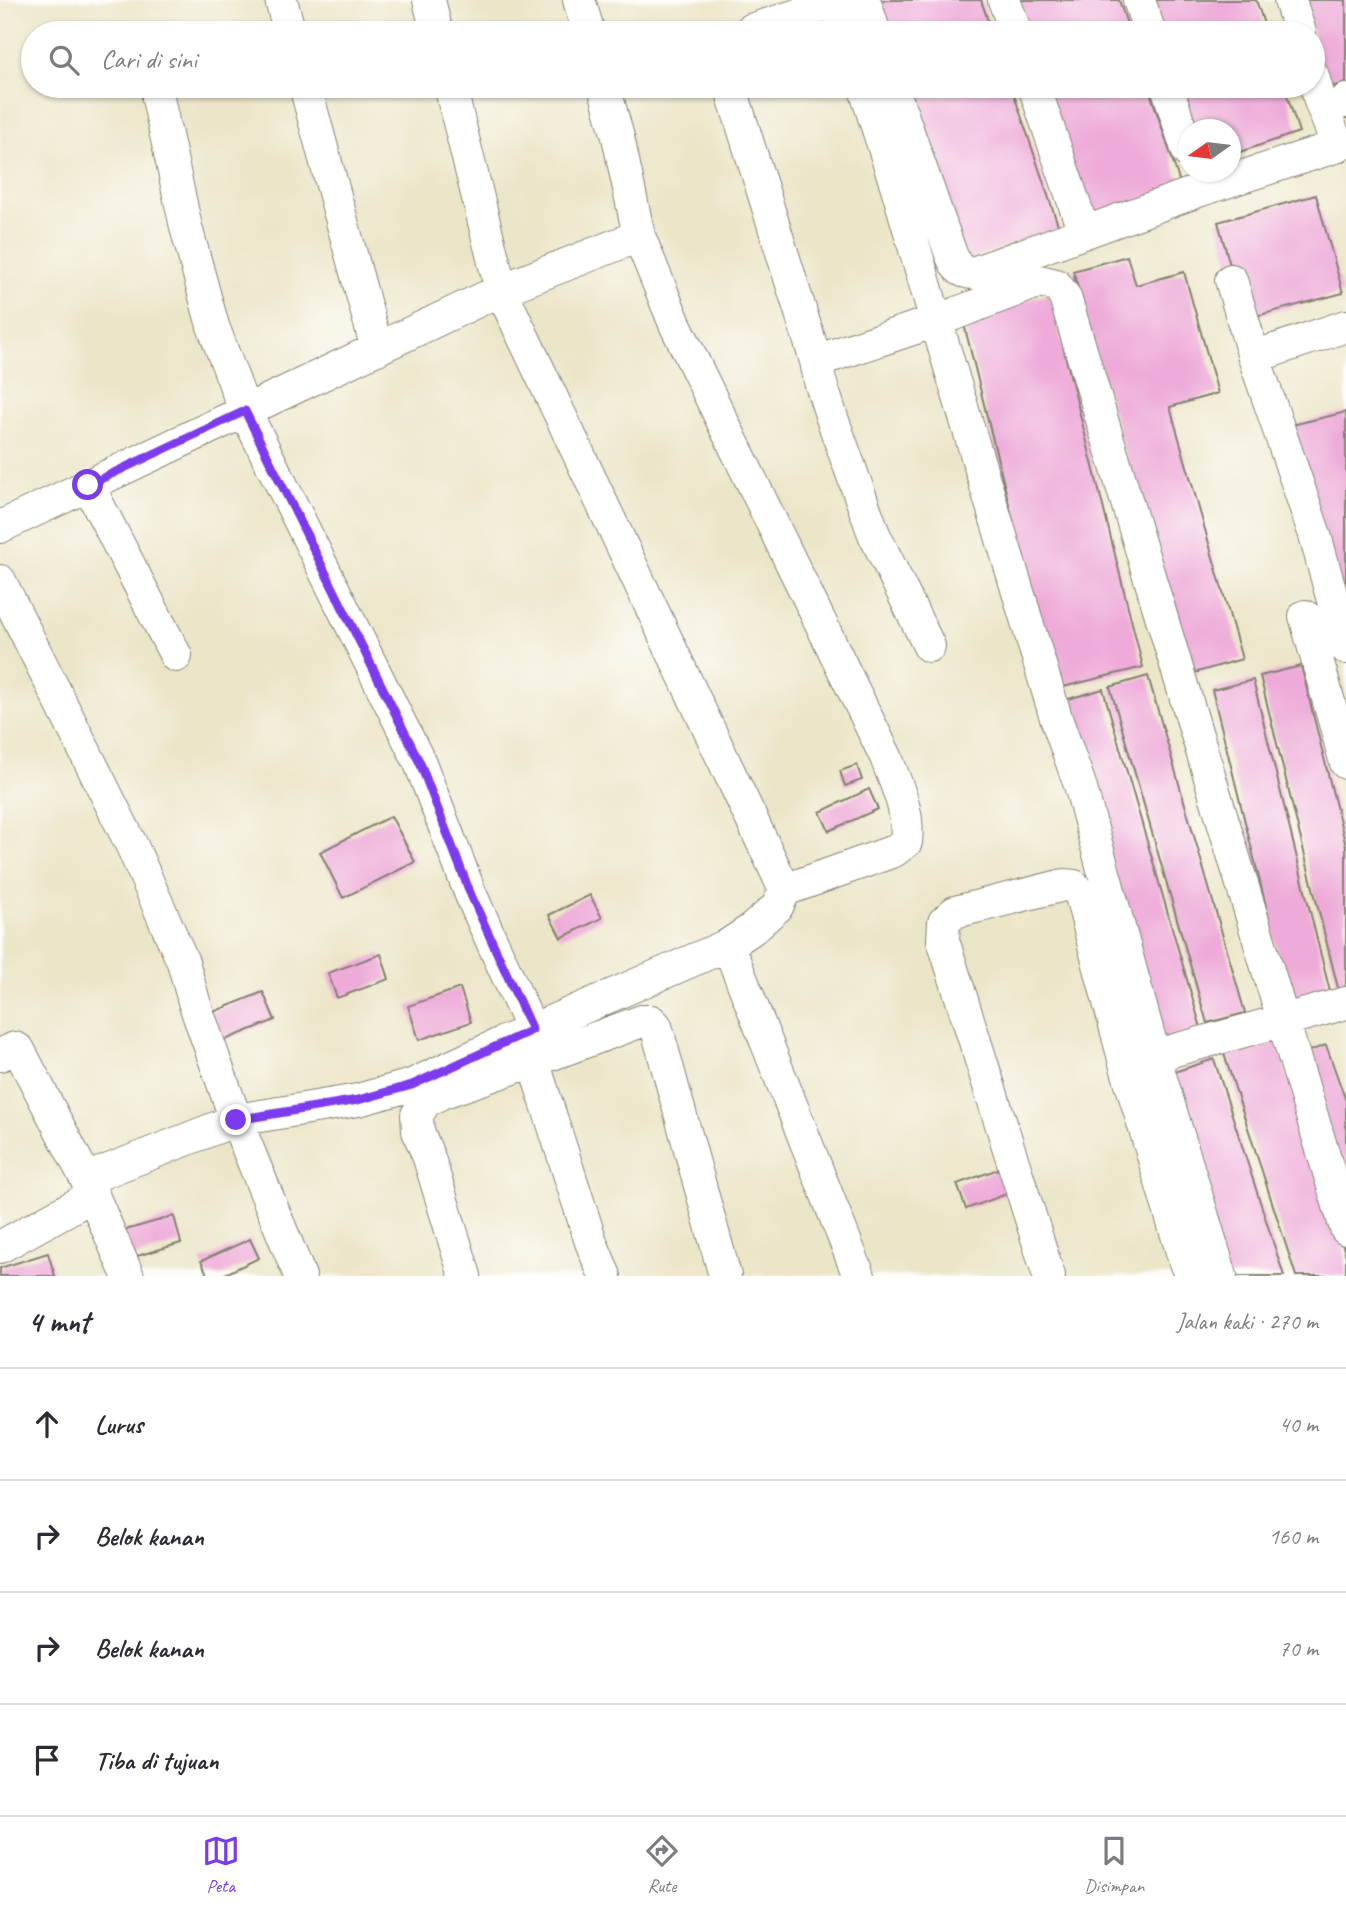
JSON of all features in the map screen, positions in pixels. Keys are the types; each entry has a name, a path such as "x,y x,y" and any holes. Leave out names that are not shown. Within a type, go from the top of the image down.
{"street":[{"path":"281,0 287,21"},
{"path":"429,0 434,21"},
{"path":"579,0 585,21"},
{"path":"1004,0 1012,21"},
{"path":"1139,0 1146,21"},
{"path":"1290,0 1296,21"},
{"path":"780,21 846,1"},
{"path":"846,1 847,21"},
{"path":"846,1 864,21"},
{"path":"158,98 186,227 213,326 245,411 420,763 471,895 532,1030"},
{"path":"307,98 377,349"},
{"path":"453,98 501,290 785,890"},
{"path":"0,1247 89,1188 236,1120 358,1100 412,1085 728,945 777,907 785,890 894,851 906,842 907,816 886,757 675,324 639,236 607,98"},
{"path":"734,98 833,421 874,534 929,646"},
{"path":"868,98 1058,721 1080,785 1186,1265 1191,1276"},
{"path":"896,98 951,254 958,268 964,273 973,273 1084,232 1196,182"},
{"path":"1038,98 1084,232"},
{"path":"1171,98 1178,121"},
{"path":"1241,174 1342,156 1319,98"},
{"path":"0,527 501,290 639,236"},
{"path":"1231,280 1254,357 1315,535 1346,648"},
{"path":"816,361 1040,281 1056,285 1065,297 1346,1228"},
{"path":"1254,357 1346,326"},
{"path":"88,485 176,656"},
{"path":"0,582 132,846 183,962 195,1005 236,1120 300,1276"},
{"path":"1305,616 1346,763"},
{"path":"1049,1276 943,940 944,922 955,912 1064,884 1074,886 1081,896 1221,1276"},
{"path":"728,945 859,1276"},
{"path":"1140,1059 1346,1003"},
{"path":"465,1276 429,1158 418,1131 416,1115 425,1102 442,1093 642,1021 651,1021 656,1026 725,1276"},
{"path":"8,1052 89,1188 128,1276"},
{"path":"533,1061 591,1242 605,1276"}],"building":[{"path":"876,0 981,0 988,21 883,21"},
{"path":"1012,0 1119,0 1126,21 1020,21"},
{"path":"1152,0 1256,0 1263,21 1159,21"},
{"path":"1300,0 1346,0 1346,83 1325,88 1325,21 1308,21"},
{"path":"910,98 1015,98 1059,228 966,261"},
{"path":"1045,98 1152,98 1181,186 1086,218"},
{"path":"1184,98 1288,98 1299,132 1241,152 1241,119 1191,119"},
{"path":"1316,195 1343,293 1245,319 1218,222"},
{"path":"1127,256 1136,285 1184,272 1218,393 1170,407 1242,659 1187,675 1073,271"},
{"path":"1050,294 1143,667 1055,689 962,316"},
{"path":"1346,412 1346,622 1292,425"},
{"path":"1301,666 1346,846 1346,994 1340,996 1260,676"},
{"path":"1148,676 1245,1013 1207,1023 1110,687"},
{"path":"1253,680 1332,1000 1292,1010 1212,690"},
{"path":"1103,689 1201,1028 1163,1039 1065,700"},
{"path":"857,765 862,780 845,786 840,771"},
{"path":"869,789 878,809 829,831 820,812"},
{"path":"391,816 415,862 343,898 320,852"},
{"path":"590,895 602,918 561,938 549,915"},
{"path":"381,954 389,979 337,998 328,973"},
{"path":"460,988 471,1022 419,1040 408,1006"},
{"path":"263,992 275,1020 215,1044 203,1016"},
{"path":"1274,1035 1346,1256 1346,1276 1296,1276 1223,1051"},
{"path":"1326,1045 1346,1101 1346,1198 1295,1056"},
{"path":"1214,1059 1284,1276 1227,1276 1162,1076"},
{"path":"1009,1165 1018,1190 966,1209 957,1184"},
{"path":"174,1216 181,1243 127,1259 119,1232"},
{"path":"250,1239 259,1258 221,1276 208,1276 201,1261"},
{"path":"48,1253 55,1276 0,1276 0,1268"}],"route":[{"path":"88,485 245,411 420,763 471,895 532,1030 412,1085 358,1100 236,1120"}]}
